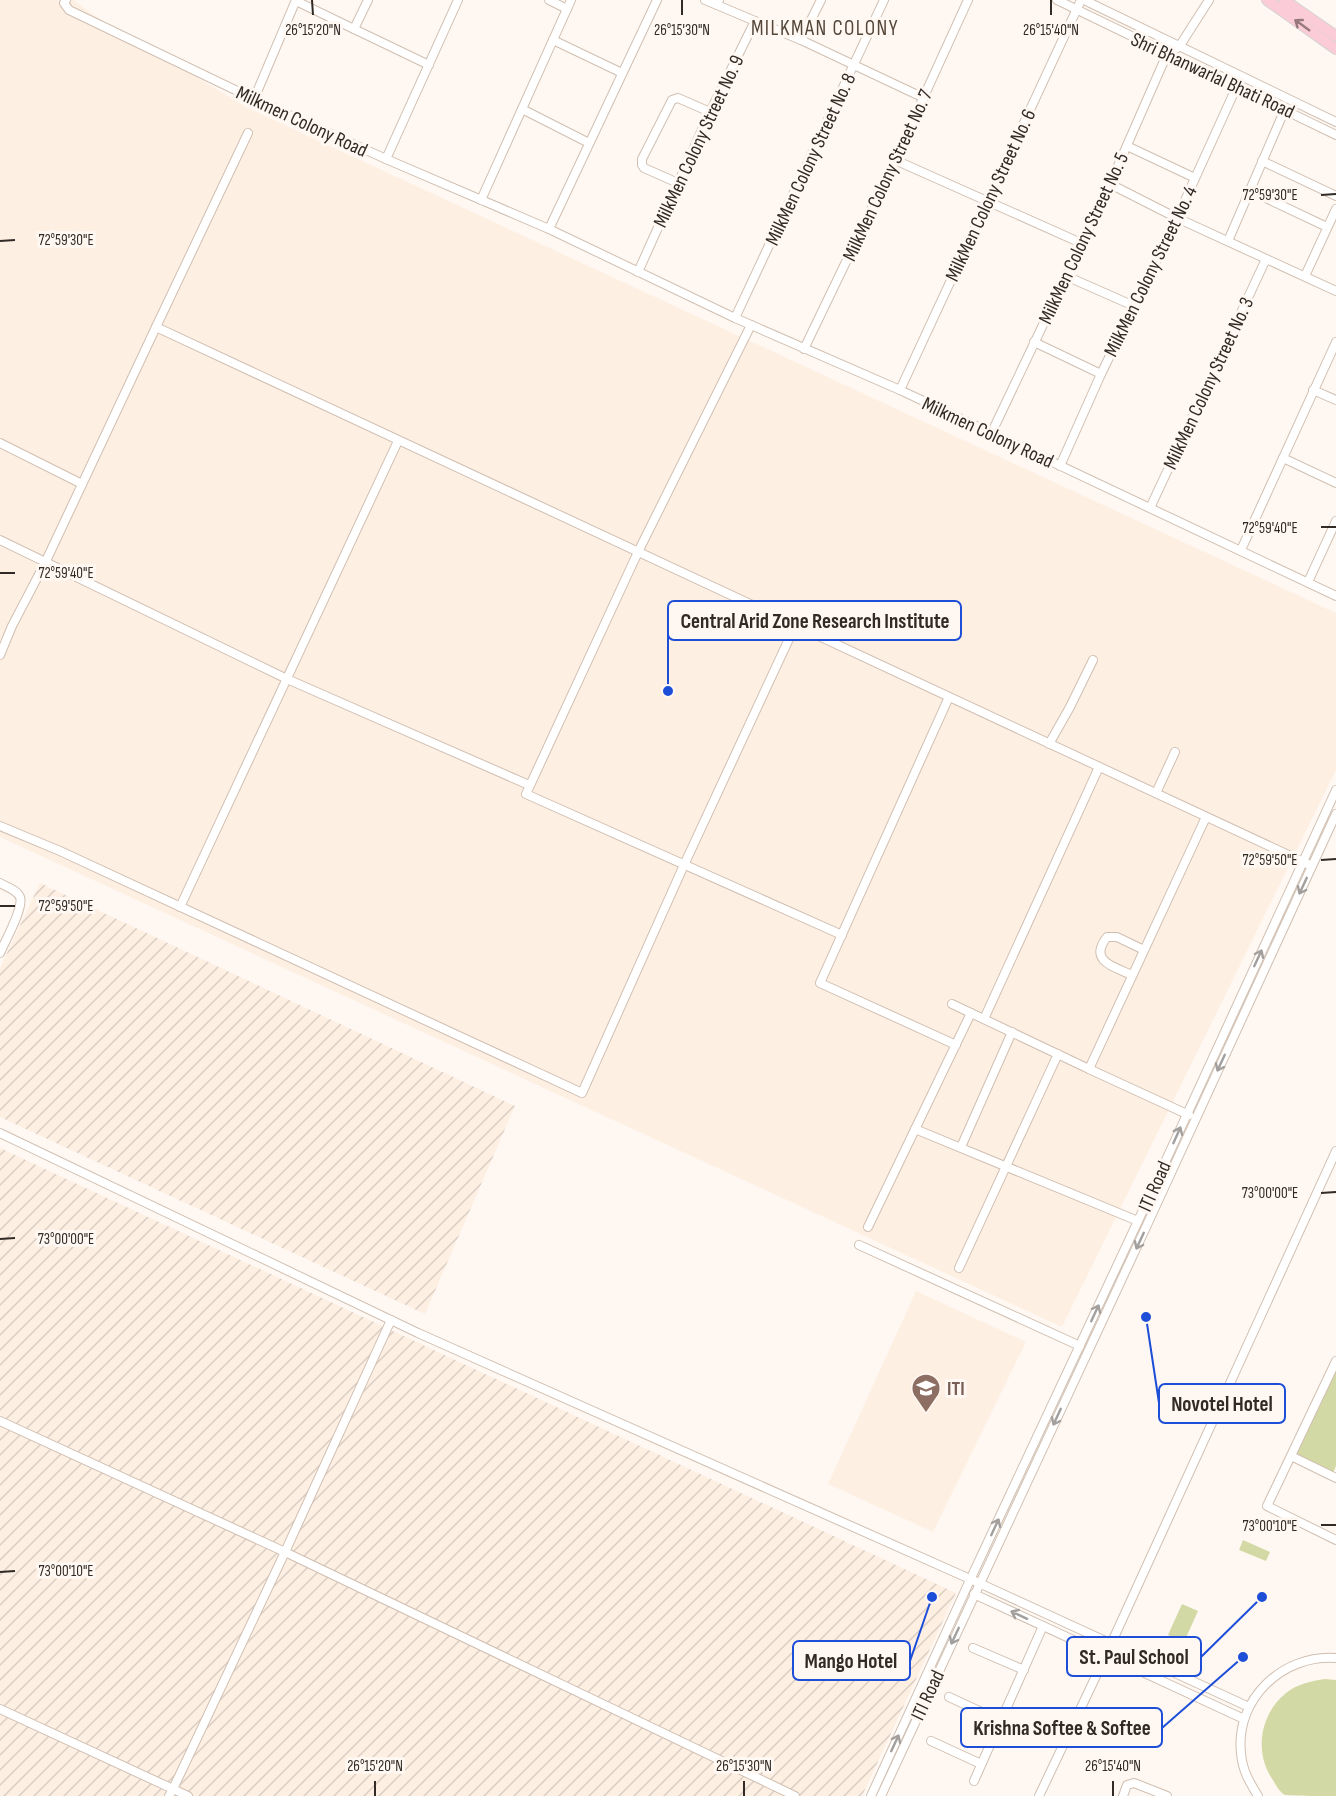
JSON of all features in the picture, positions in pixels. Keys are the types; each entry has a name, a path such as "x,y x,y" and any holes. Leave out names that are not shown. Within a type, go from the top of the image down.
{"main road":[{"path":"1268,0 1336,49"},
{"path":"1284,0 1336,36"}],"street":[{"name":"Milkmen Colony Road","path":"66,0 64,3 69,10 254,99 549,230 751,326 900,390 1336,596"},
{"path":"354,29 368,0"},
{"path":"386,159 458,0"},
{"path":"549,0 567,9"},
{"path":"481,200 571,0"},
{"path":"549,230 657,0"},
{"path":"705,0 718,3 801,40 924,98"},
{"path":"801,40 821,0"},
{"name":"MilkMen Colony Street No. 8","path":"735,318 884,0"},
{"name":"MilkMen Colony Street No. 7","path":"804,349 895,160 968,0"},
{"name":"Shri Bhanwarlal Bhati Road","path":"1057,0 1336,135"},
{"name":"Shri Bhanwarlal Bhati Road","path":"1083,0 1336,122"},
{"name":"MilkMen Colony Street No. 6","path":"900,390 1076,10 1083,0"},
{"path":"1167,54 1179,47 1209,0"},
{"path":"254,99 296,1 429,65"},
{"name":"MilkMen Colony Street No. 9","path":"638,272 710,112 755,21"},
{"path":"553,40 622,73"},
{"name":"MilkMen Colony Street No. 5","path":"991,434 1110,184 1167,54"},
{"name":"MilkMen Colony Street No. 4","path":"1060,466 1241,76"},
{"path":"678,183 644,168 642,159 672,100 678,98 710,112"},
{"path":"522,109 589,142"},
{"path":"1228,241 1285,109"},
{"path":"0,655 248,133"},
{"path":"1127,146 1195,178"},
{"path":"895,160 1081,243"},
{"path":"1262,161 1336,196"},
{"path":"1110,184 1177,218 1336,291"},
{"path":"1249,190 1327,227"},
{"path":"1305,276 1336,209"},
{"name":"MilkMen Colony Street No. 3","path":"1150,508 1266,259"},
{"path":"1066,276 1134,306"},
{"path":"751,326 638,552 526,794 842,935"},
{"path":"156,327 1312,866"},
{"path":"1034,342 1101,374"},
{"path":"1240,550 1336,342"},
{"path":"1313,390 1336,400"},
{"path":"180,907 398,441"},
{"path":"0,443 82,484"},
{"path":"1283,458 1336,483"},
{"path":"1308,582 1336,522"},
{"path":"0,540 287,679 529,785"},
{"path":"0,826 60,851 582,1093 684,865 795,626"},
{"path":"1049,744 1093,660"},
{"path":"949,697 820,983 956,1045"},
{"path":"1156,793 1175,752"},
{"path":"984,1019 1099,767"},
{"name":"ITI Road","path":"871,1796 1336,790"},
{"name":"ITI Road","path":"881,1796 1336,814"},
{"path":"1089,1069 1206,817"},
{"path":"0,883 19,895 21,905 0,953"},
{"path":"1132,975 1103,961 1100,951 1104,941 1107,937 1117,937 1144,950"},
{"path":"952,1004 1196,1118"},
{"path":"868,1227 971,1013"},
{"path":"961,1147 1012,1032"},
{"path":"959,1268 1058,1054"},
{"path":"915,1129 1138,1221"},
{"path":"0,1133 391,1320 979,1583 1249,1707"},
{"path":"1039,1796 1106,1655 1336,1151"},
{"path":"859,1245 1080,1346"},
{"path":"171,1792 285,1552 391,1320"},
{"path":"1336,1361 1267,1506 1336,1540"},
{"path":"0,1421 285,1552 795,1796"},
{"path":"1290,1456 1336,1477"},
{"path":"974,1594 1244,1719"},
{"path":"974,1781 1043,1626"},
{"path":"973,1648 1024,1670"},
{"path":"1258,1796 1247,1778 1241,1755 1240,1738 1249,1707 1273,1677 1301,1661 1336,1658"},
{"path":"949,1697 1001,1721"},
{"path":"0,1709 171,1792 188,1796"},
{"path":"931,1741 981,1764"},
{"path":"1123,1796 1127,1785 1134,1783 1167,1796"}],"shaded area":[{"path":"0,0 74,0 90,13 248,108 1336,613 1336,770 1062,1327 0,837"},
{"path":"40,883 515,1106 425,1314 0,1117 0,968"},
{"path":"0,1148 956,1593 862,1796 0,1796"},
{"name":"ITI","path":"916,1291 1026,1342 933,1532 828,1484"}],"green space":[{"path":"1336,1370 1336,1466 1333,1473 1296,1456"},
{"path":"1243,1540 1270,1552 1266,1561 1239,1550"},
{"path":"1182,1604 1198,1611 1184,1642 1168,1635"},
{"path":"1325,1679 1336,1680 1336,1796 1285,1795 1271,1777 1263,1755 1263,1732 1266,1721 1277,1701 1290,1690 1304,1683"}],"place":[{"name":"Central Arid Zone Research Institute","path":"668,691"},
{"name":"Novotel Hotel","path":"1146,1317"},
{"name":"ITI","path":"926,1414"},
{"name":"Mango Hotel","path":"932,1597"},
{"name":"St. Paul School","path":"1262,1597"},
{"name":"Krishna Softee & Softee","path":"1243,1657"}],"district":[{"name":"MILKMAN COLONY","path":"825,28"}]}
